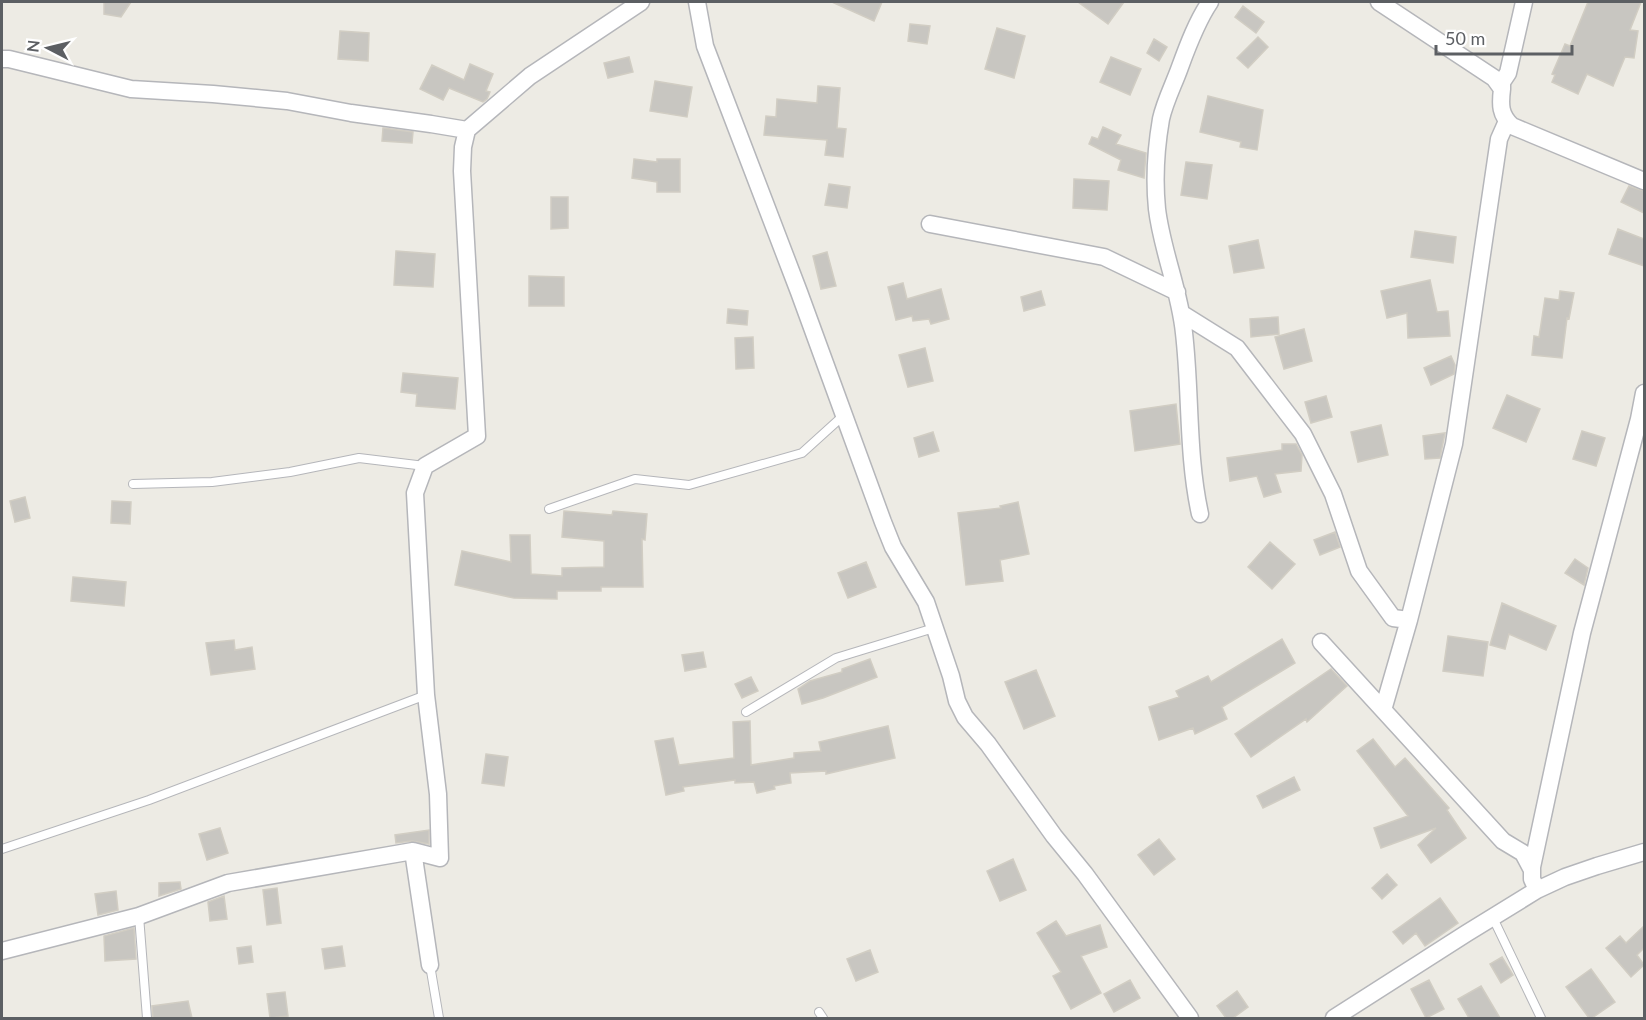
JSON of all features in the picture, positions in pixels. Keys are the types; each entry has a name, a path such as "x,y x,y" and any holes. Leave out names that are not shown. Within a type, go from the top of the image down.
{"street":[{"path":"2,951 139,916 228,883 413,851 440,858 438,794 426,695 415,493 425,466 477,436 462,171 463,147 467,130 530,76 641,2"},
{"path":"697,2 705,46 893,547 926,602 957,701 965,717 988,744 1190,1018"},
{"path":"1200,514 1194,488 1184,332 1177,292 1157,210 1156,162 1162,117 1184,55 1203,12 1210,2"},
{"path":"1379,2 1494,78 1502,89"},
{"path":"1524,2 1508,73 1502,82 1503,118 1512,126 1644,181"},
{"path":"2,59 131,89 287,101 467,130"},
{"path":"1383,710 1409,620 1454,444 1499,139 1507,121"},
{"path":"930,224 1104,257 1177,292"},
{"path":"1181,313 1237,348 1303,435 1333,494 1359,571 1393,618 1409,620"},
{"path":"1537,890 1532,879 1532,870 1582,633 1644,393"},
{"path":"1321,642 1503,841 1523,853 1532,870"},
{"path":"413,851 430,965"},
{"path":"1334,1018 1537,890 1575,873 1644,852"}],"lane":[{"path":"549,509 635,480 689,485 802,453 844,415"},
{"path":"133,484 212,482 290,472 358,458 425,466"},
{"path":"746,712 836,658 934,628"},
{"path":"2,849 149,800 426,695"},
{"path":"139,916 147,1018"},
{"path":"1493,918 1541,1018"},
{"path":"430,965 439,1018"}],"building":[{"path":"104,2 131,2 121,17 104,14"},
{"path":"832,2 882,2 874,21"},
{"path":"1078,2 1124,2 1108,24"},
{"path":"1588,2 1641,2 1630,30 1638,31 1634,58 1625,57 1613,86 1587,74 1578,94 1552,82 1555,75 1552,74 1565,44 1570,46"},
{"path":"1243,6 1264,22 1256,33 1235,17"},
{"path":"910,24 930,26 927,44 908,41"},
{"path":"997,28 1025,36 1014,78 985,69"},
{"path":"340,31 369,33 368,61 338,59"},
{"path":"1258,37 1268,47 1248,68 1237,58"},
{"path":"1154,39 1167,47 1159,61 1147,53"},
{"path":"629,57 633,72 608,78 604,63"},
{"path":"1111,57 1141,69 1130,95 1100,82"},
{"path":"470,64 493,74 486,91 490,92 483,102 449,88 443,100 420,89 432,65 464,80"},
{"path":"655,81 692,87 687,117 650,111"},
{"path":"818,86 840,88 837,128 846,129 843,157 825,155 827,140 764,135 766,116 776,117 777,99 817,103"},
{"path":"1208,96 1263,110 1257,150 1240,147 1241,142 1200,132"},
{"path":"1103,127 1121,135 1116,144 1146,153 1144,178 1118,170 1121,160 1089,144 1092,137 1098,139"},
{"path":"383,128 413,132 412,143 382,141"},
{"path":"634,159 657,162 657,159 680,159 680,192 657,192 657,182 632,178"},
{"path":"1186,162 1212,165 1207,199 1181,195"},
{"path":"1074,179 1109,181 1107,210 1073,208"},
{"path":"829,184 850,187 847,208 825,205"},
{"path":"1629,186 1644,191 1644,213 1621,202"},
{"path":"551,197 568,197 568,228 551,229"},
{"path":"1618,229 1644,239 1644,266 1609,254"},
{"path":"1415,231 1456,237 1453,263 1411,257"},
{"path":"1258,240 1264,268 1234,273 1229,246"},
{"path":"396,251 435,254 433,287 394,285"},
{"path":"827,252 836,286 821,289 813,256"},
{"path":"529,276 564,277 564,306 529,306"},
{"path":"1430,280 1437,312 1448,311 1450,336 1408,338 1407,313 1387,318 1381,291"},
{"path":"903,283 907,299 941,289 949,319 931,324 929,319 913,321 912,316 896,320 888,287"},
{"path":"1041,291 1045,305 1024,311 1021,297"},
{"path":"1560,291 1574,293 1569,319 1567,318 1562,358 1532,355 1534,336 1539,337 1545,298 1559,300"},
{"path":"728,309 748,311 747,325 727,323"},
{"path":"1278,317 1279,334 1251,337 1250,319"},
{"path":"1304,329 1312,361 1284,369 1275,337"},
{"path":"753,337 754,368 736,369 735,338"},
{"path":"925,348 933,381 908,387 899,355"},
{"path":"1451,356 1455,365 1454,374 1431,385 1424,368"},
{"path":"403,373 458,378 455,409 416,406 417,394 401,392"},
{"path":"1507,395 1540,409 1526,442 1493,428"},
{"path":"1326,396 1332,417 1311,423 1305,402"},
{"path":"1176,404 1180,444 1135,451 1130,411"},
{"path":"1381,425 1388,455 1358,462 1351,432"},
{"path":"1582,431 1605,438 1596,466 1573,459"},
{"path":"933,432 939,451 919,457 914,438"},
{"path":"1445,433 1440,458 1425,459 1423,436"},
{"path":"1282,444 1296,444 1302,455 1301,471 1275,474 1281,492 1264,497 1257,476 1230,481 1227,458 1282,450"},
{"path":"25,497 30,518 15,522 10,501"},
{"path":"112,501 131,502 130,524 111,523"},
{"path":"1018,502 1029,554 1000,560 1003,581 966,585 958,513 1001,508 1000,506"},
{"path":"564,511 612,515 613,511 647,514 645,540 642,539 643,587 601,587 601,591 557,591 557,599 514,598 455,585 462,551 511,562 510,535 530,535 531,574 562,576 562,568 604,567 604,541 562,537"},
{"path":"1335,532 1340,547 1320,555 1314,540"},
{"path":"1270,542 1295,564 1272,589 1248,567"},
{"path":"1575,559 1588,568 1584,585 1565,573"},
{"path":"866,562 876,587 848,598 838,573"},
{"path":"73,577 126,582 124,606 71,601"},
{"path":"1502,603 1556,626 1546,650 1509,634 1505,649 1490,645"},
{"path":"1448,636 1488,642 1483,676 1443,671"},
{"path":"1282,639 1295,663 1222,707 1227,719 1195,734 1193,728 1159,740 1149,707 1179,697 1176,691 1208,676 1211,682"},
{"path":"234,640 235,650 252,647 255,669 211,675 206,643"},
{"path":"703,652 706,667 685,671 682,655"},
{"path":"870,659 877,677 802,704 798,689 810,681 842,672 842,669"},
{"path":"1331,669 1347,686 1307,722 1306,719 1251,757 1235,734"},
{"path":"1036,670 1055,716 1024,729 1005,682"},
{"path":"751,677 758,691 742,698 735,684"},
{"path":"750,721 751,765 794,758 794,753 821,751 819,742 888,726 895,758 826,774 826,771 790,773 791,783 774,786 775,789 757,793 754,782 735,783 735,780 683,787 684,791 666,795 655,741 673,738 679,765 734,758 733,722"},
{"path":"1373,739 1395,767 1405,758 1449,808 1447,810 1466,838 1431,863 1418,845 1436,828 1381,848 1374,828 1408,816 1357,751"},
{"path":"486,754 508,757 504,786 482,783"},
{"path":"1294,777 1300,790 1263,808 1257,796"},
{"path":"220,828 228,853 207,860 199,834"},
{"path":"429,830 429,844 412,841 396,843 395,835"},
{"path":"1159,839 1175,859 1154,875 1138,855"},
{"path":"1013,859 1026,890 1000,901 987,871"},
{"path":"1387,874 1397,885 1382,899 1372,888"},
{"path":"180,882 181,889 159,896 159,883"},
{"path":"277,888 281,923 267,925 263,890"},
{"path":"116,891 118,910 98,915 95,894"},
{"path":"224,896 227,919 210,921 208,902"},
{"path":"1440,898 1458,923 1425,946 1416,933 1403,944 1393,932"},
{"path":"1056,921 1066,936 1100,925 1107,947 1081,956 1101,993 1071,1009 1053,976 1061,972 1037,933"},
{"path":"1644,926 1644,948 1637,955 1644,965 1631,977 1606,948 1620,936 1626,943"},
{"path":"134,928 136,959 105,961 104,936"},
{"path":"251,946 253,962 239,964 237,948"},
{"path":"342,946 345,966 325,969 322,949"},
{"path":"870,950 878,972 856,981 847,959"},
{"path":"1502,957 1513,975 1501,983 1490,964"},
{"path":"1591,969 1615,1002 1589,1018 1566,987"},
{"path":"1130,980 1140,998 1114,1012 1104,994"},
{"path":"1429,980 1444,1009 1426,1018 1411,989"},
{"path":"1481,986 1500,1018 1469,1018 1458,999"},
{"path":"1237,991 1248,1007 1233,1018 1226,1018 1217,1006"},
{"path":"285,992 288,1016 270,1018 267,994"},
{"path":"188,1001 192,1018 153,1018 152,1006"}]}
